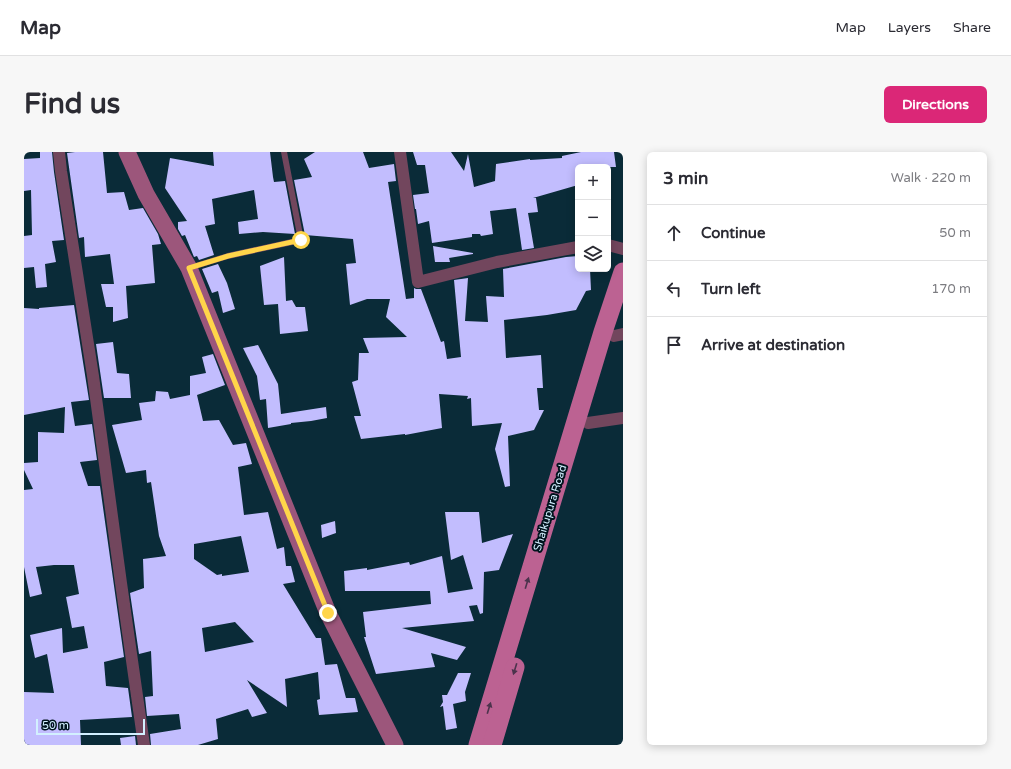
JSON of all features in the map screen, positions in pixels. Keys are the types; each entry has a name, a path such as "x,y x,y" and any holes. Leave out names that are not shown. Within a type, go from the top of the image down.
{"main road":[{"name":"Shaikupura Road","path":"478,745 603,332 623,272"},
{"name":"Shaikupura Road","path":"492,745 588,424 619,335 623,310"}],"street":[{"path":"59,152 93,376 144,745"},
{"path":"127,152 146,194 189,268 328,613 395,745"},
{"path":"400,152 418,282 496,262 575,248"},
{"path":"611,246 623,249"},
{"path":"588,424 623,418"}],"lane":[{"path":"189,268 228,256 301,240 284,152"}],"building":[{"path":"40,152 52,152 64,240 52,241 56,262 45,264 47,287 36,288 34,267 24,268 24,236 32,235 31,190 24,191 24,159 40,158"},
{"path":"103,152 107,193 124,192 129,210 143,208 158,234 161,244 152,245 155,283 126,286 128,318 113,322 113,307 106,307 101,284 114,284 110,254 85,257 84,237 79,238 67,153"},
{"path":"213,152 270,152 274,182 285,181 295,234 263,232 239,234 238,222 258,219 254,190 212,199 215,224 205,226 214,255 199,260 197,256 194,257 185,235 182,236 178,229 178,222 187,221 165,188 170,158 214,166"},
{"path":"315,152 363,152 369,168 394,164 396,181 388,182 406,299 414,298 414,288 421,289 441,342 444,341 447,359 461,357 454,280 468,278 465,321 488,322 486,296 504,297 503,269 575,256 575,272 590,272 591,290 586,291 576,310 504,320 506,358 541,355 543,388 537,388 539,410 544,410 534,430 508,436 510,486 505,487 495,449 502,423 472,426 471,398 467,399 468,396 439,394 442,428 405,435 361,439 354,416 361,416 352,382 358,380 359,353 369,353 363,338 407,337 386,317 390,299 367,299 350,305 346,264 356,263 353,239 305,235 294,180 312,177 304,159"},
{"path":"413,152 451,152 464,171 468,154 474,187 495,181 496,164 530,159 562,158 562,156 581,152 614,152 616,167 611,167 611,164 575,164 575,186 533,198 536,198 538,212 528,213 534,248 522,250 516,208 490,211 493,234 481,236 480,234 472,234 472,237 432,243 429,221 418,224 415,209 413,195 429,193 425,165 417,165"},
{"path":"433,246 473,254 449,258 450,262 435,262"},
{"path":"284,257 286,301 292,300 296,307 305,307 308,331 280,334 278,304 264,305 260,266"},
{"path":"218,264 227,283 235,309 223,313 218,291 212,293 202,269"},
{"path":"74,305 89,400 71,402 75,426 92,424 97,460 80,462 88,486 100,486 124,657 104,662 106,686 128,688 132,717 80,720 81,745 25,745 24,692 54,693 47,654 35,658 30,635 62,628 63,653 88,648 84,626 72,628 66,597 79,594 74,565 36,567 42,594 30,597 24,567 24,490 33,489 24,470 24,463 38,462 38,432 64,433 65,407 24,415 24,308 39,309"},
{"path":"113,342 117,373 129,374 131,398 104,398 96,344"},
{"path":"258,345 278,384 281,414 326,407 327,418 268,428 266,399 260,400 257,376 243,348"},
{"path":"213,354 225,385 197,395 203,421 219,420 233,445 246,443 252,464 238,467 244,515 268,512 277,549 284,547 286,566 291,566 295,582 283,584 316,638 321,638 325,665 337,664 346,698 355,698 358,712 319,715 317,700 320,699 318,672 285,679 287,707 247,680 267,713 252,717 248,709 216,719 218,739 198,745 151,745 150,734 181,729 179,714 147,716 145,697 153,696 151,651 139,654 130,593 144,588 143,559 166,556 159,536 151,482 147,483 146,470 126,473 112,425 142,420 139,403 155,401 156,391 168,392 170,399 190,395 190,376 206,373 202,357","holes":["241,536 249,572 222,576 222,574 217,575 194,559 194,544","235,622 254,642 205,652 202,628"]},
{"path":"445,512 479,512 482,543 513,534 499,570 484,572 483,613 480,614 477,605 469,606 474,621 402,628 466,647 457,660 431,653 435,667 376,674 364,637 366,637 363,612 431,604 430,591 345,591 344,571 367,568 367,570 409,562 410,565 442,556 448,593 473,589 463,555 451,560"},
{"path":"335,521 336,533 322,538 321,525"},
{"path":"458,673 471,673 465,692 466,701 453,704 457,728 446,730 443,706 440,707 443,702 442,695 447,695"},
{"path":"135,736 136,745 121,745 120,738"}],"route":[{"path":"301,240 228,256 189,268 328,613"}]}
